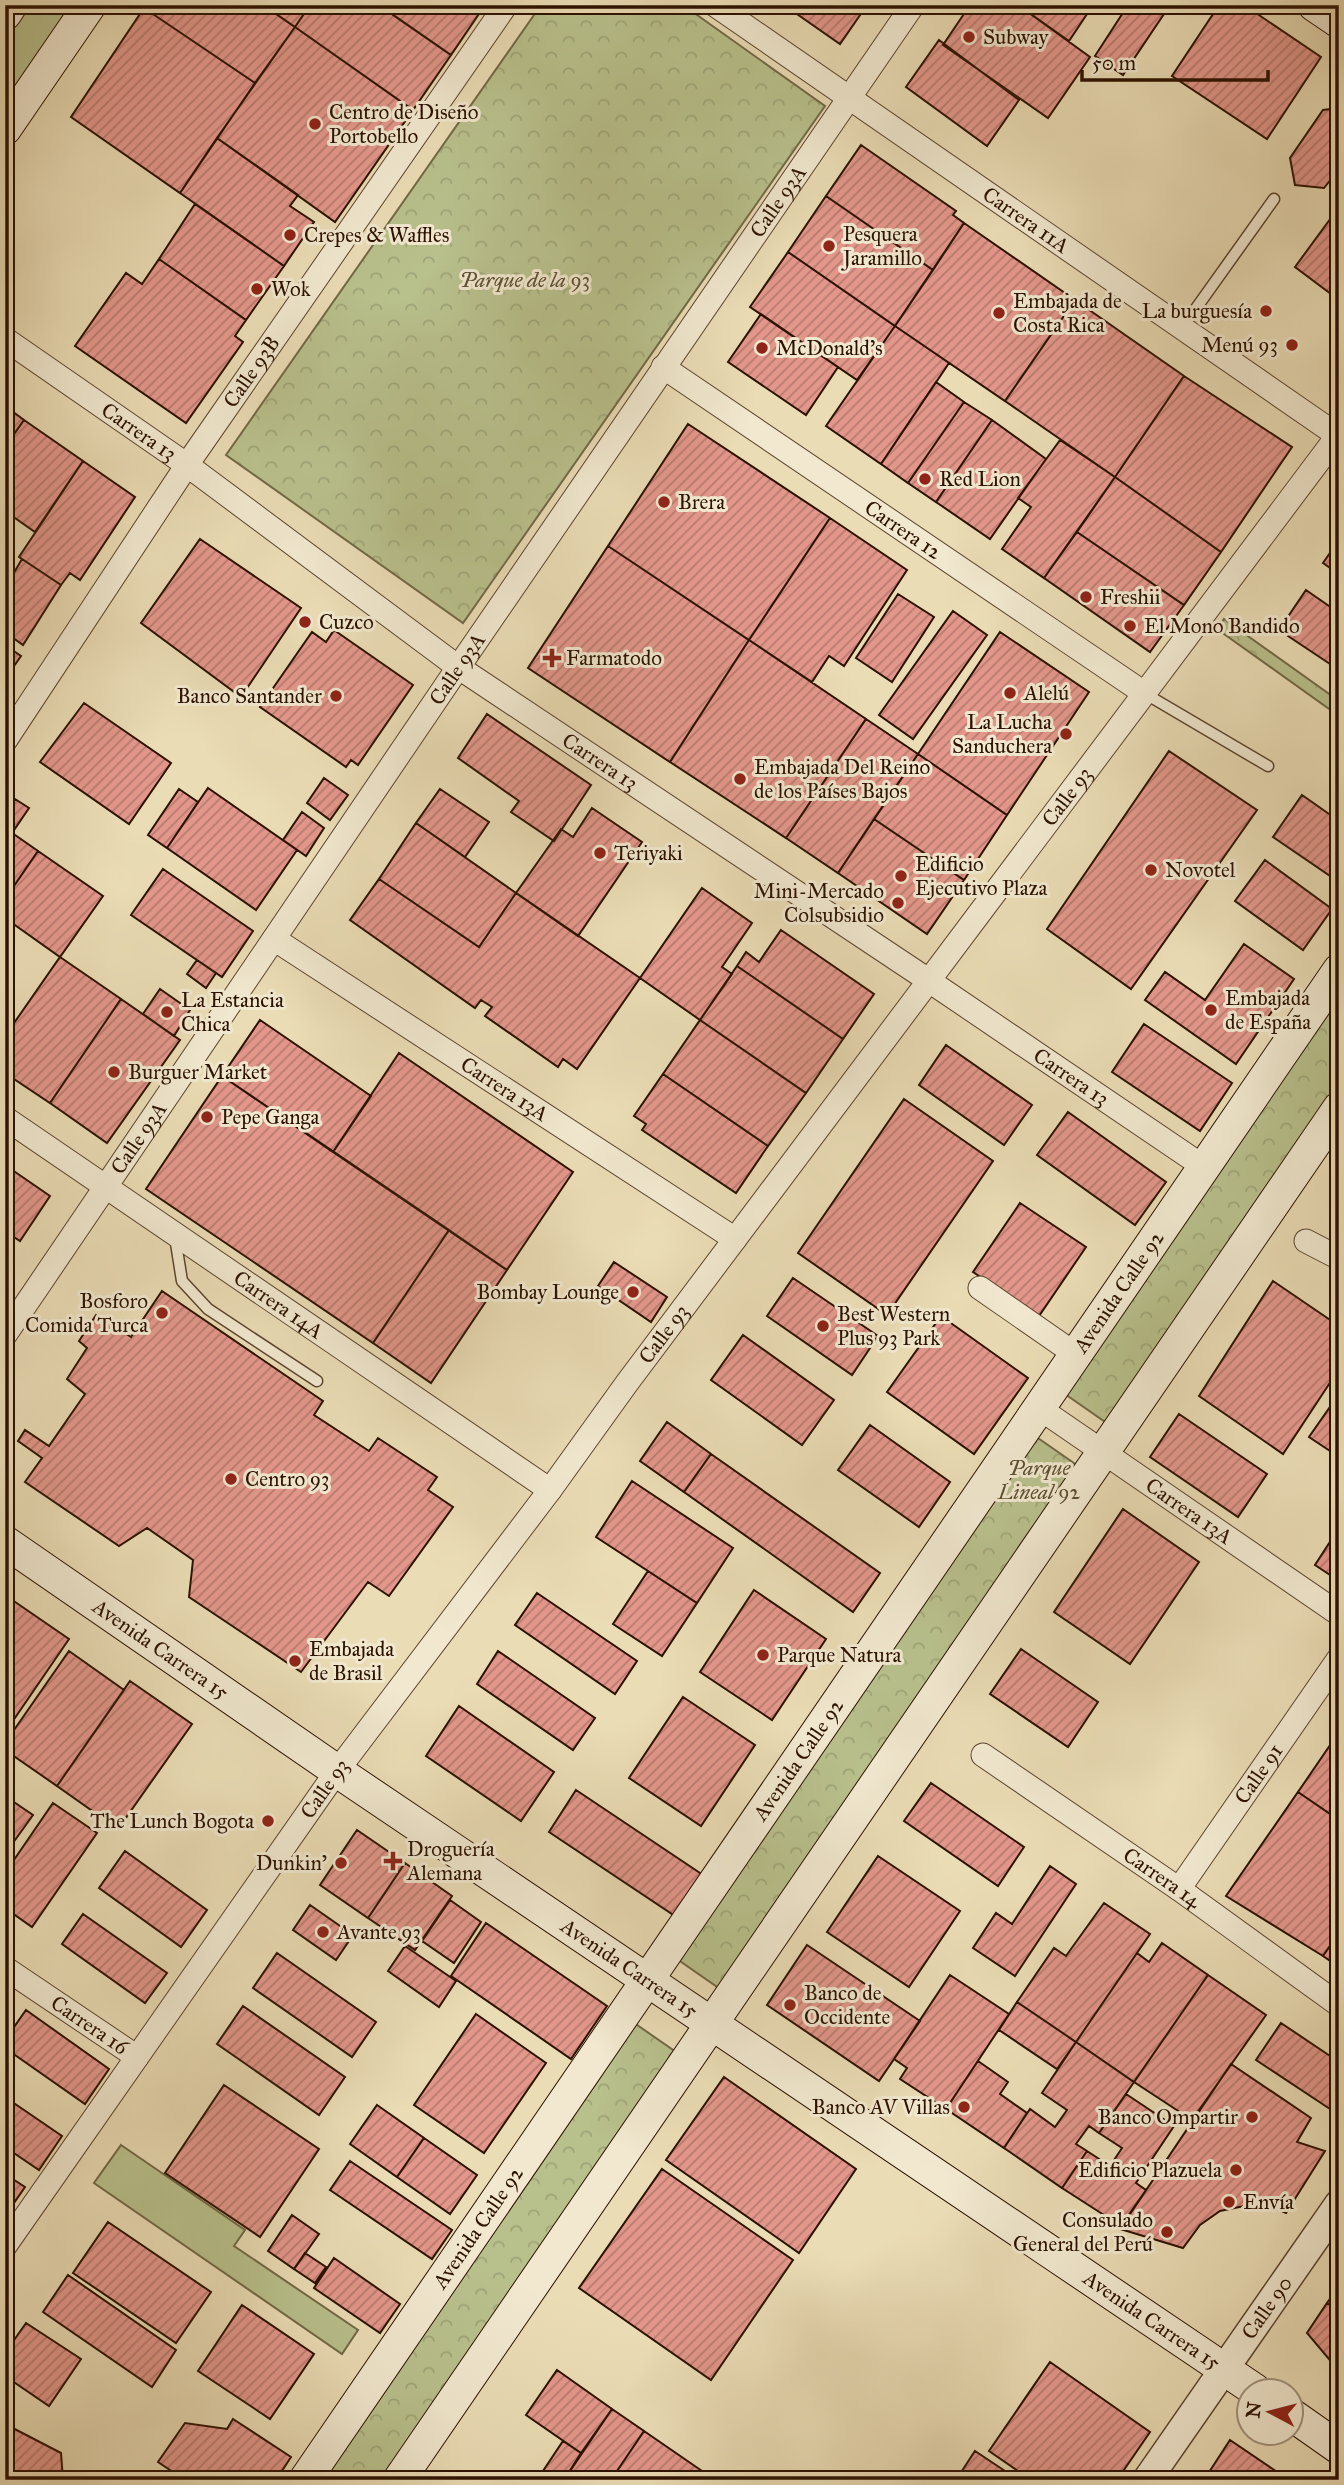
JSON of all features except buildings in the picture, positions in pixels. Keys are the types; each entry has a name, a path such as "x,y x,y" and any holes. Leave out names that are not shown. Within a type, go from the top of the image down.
{"main road":[{"path":"5,14 11,5"},
{"path":"5,129 90,5"},
{"path":"1314,5 1339,22"},
{"name":"Avenida Calle 92","path":"305,2480 504,2176 647,1980 1339,970"},
{"path":"399,2480 1339,1108"},
{"name":"Avenida Carrera 15","path":"5,1542 337,1771 1236,2377"},
{"path":"1306,2425 1339,2448"}],"street":[{"name":"Calle 93B","path":"5,741 187,465 506,5"},
{"name":"Carrera 11A","path":"715,5 1338,435"},
{"name":"Calle 93A","path":"5,1335 458,667 913,5"},
{"name":"Carrera 13","path":"5,339 187,465 458,667 929,980 1204,1167"},
{"name":"Carrera 12","path":"663,367 1144,693"},
{"name":"Calle 93","path":"5,2246 337,1771 1338,435"},
{"name":"Carrera 13A","path":"274,939 735,1239"},
{"name":"Carrera 14A","path":"5,1118 550,1490"},
{"path":"1306,1241 1339,1258"},
{"path":"980,1288 1075,1354"},
{"name":"Carrera 13A","path":"1039,1408 1339,1614"},
{"name":"Calle 91","path":"1178,1889 1339,1658"},
{"name":"Carrera 14","path":"983,1755 1178,1889 1339,2005"},
{"name":"Carrera 16","path":"5,1968 137,2057"},
{"name":"Calle 90","path":"1147,2480 1339,2204"}],"lane":[{"path":"1182,328 1274,199"},
{"path":"1144,693 1268,766"},
{"path":"174,1234 182,1281 208,1309 317,1381"}],"green space":[{"path":"30,5 77,5 5,109 5,40"},
{"name":"Parque de la 93","path":"541,5 683,5 825,106 463,623 226,455"},
{"path":"1224,619 1339,701 1339,716 1217,629"},
{"name":"Parque Lineal 92","path":"1339,993 1339,1094 1111,1426 1065,1394"},
{"name":"Parque Lineal 92","path":"1035,1436 1081,1468 723,1991 677,1959"},
{"path":"630,2020 676,2052 383,2480 315,2480"},
{"path":"121,2145 245,2230 234,2246 358,2330 342,2354 94,2183"}],"place":[{"name":"Subway","path":"969,37"},
{"name":"Centro de Diseño Portobello","path":"315,124"},
{"name":"Crepes & Waffles","path":"290,235"},
{"name":"Pesquera Jaramillo","path":"829,246"},
{"name":"Wok","path":"257,289"},
{"name":"La burguesía","path":"1266,311"},
{"name":"Embajada de Costa Rica","path":"999,313"},
{"name":"Menú 93","path":"1292,345"},
{"name":"McDonald's","path":"762,348"},
{"name":"Red Lion","path":"925,479"},
{"name":"Brera","path":"664,502"},
{"name":"Freshii","path":"1086,597"},
{"name":"Cuzco","path":"305,622"},
{"name":"El Mono Bandido","path":"1130,626"},
{"name":"Farmatodo","path":"552,658"},
{"name":"Alelú","path":"1010,693"},
{"name":"Banco Santander","path":"336,696"},
{"name":"La Lucha Sanduchera","path":"1066,734"},
{"name":"Embajada Del Reino de los Países Bajos","path":"740,779"},
{"name":"Teriyaki","path":"600,853"},
{"name":"Novotel","path":"1151,870"},
{"name":"Edificio Ejecutivo Plaza","path":"901,876"},
{"name":"Mini-Mercado Colsubsidio","path":"898,903"},
{"name":"Embajada de España","path":"1211,1010"},
{"name":"La Estancia Chica","path":"167,1012"},
{"name":"Burguer Market","path":"114,1072"},
{"name":"Pepe Ganga","path":"207,1117"},
{"name":"Bombay Lounge","path":"633,1292"},
{"name":"Bosforo Comida Turca","path":"162,1313"},
{"name":"Best Western Plus 93 Park","path":"823,1326"},
{"name":"Centro 93","path":"231,1479"},
{"name":"Parque Natura","path":"763,1655"},
{"name":"Embajada de Brasil","path":"295,1661"},
{"name":"The Lunch Bogota","path":"268,1821"},
{"name":"Droguería Alemana","path":"393,1861"},
{"name":"Dunkin'","path":"341,1863"},
{"name":"Avante 93","path":"323,1932"},
{"name":"Banco de Occidente","path":"790,2005"},
{"name":"Banco AV Villas","path":"964,2107"},
{"name":"Banco Ompartir","path":"1252,2117"},
{"name":"Edificio Plazuela","path":"1236,2170"},
{"name":"Envía","path":"1229,2202"},
{"name":"Consulado General del Perú","path":"1167,2232"}]}
